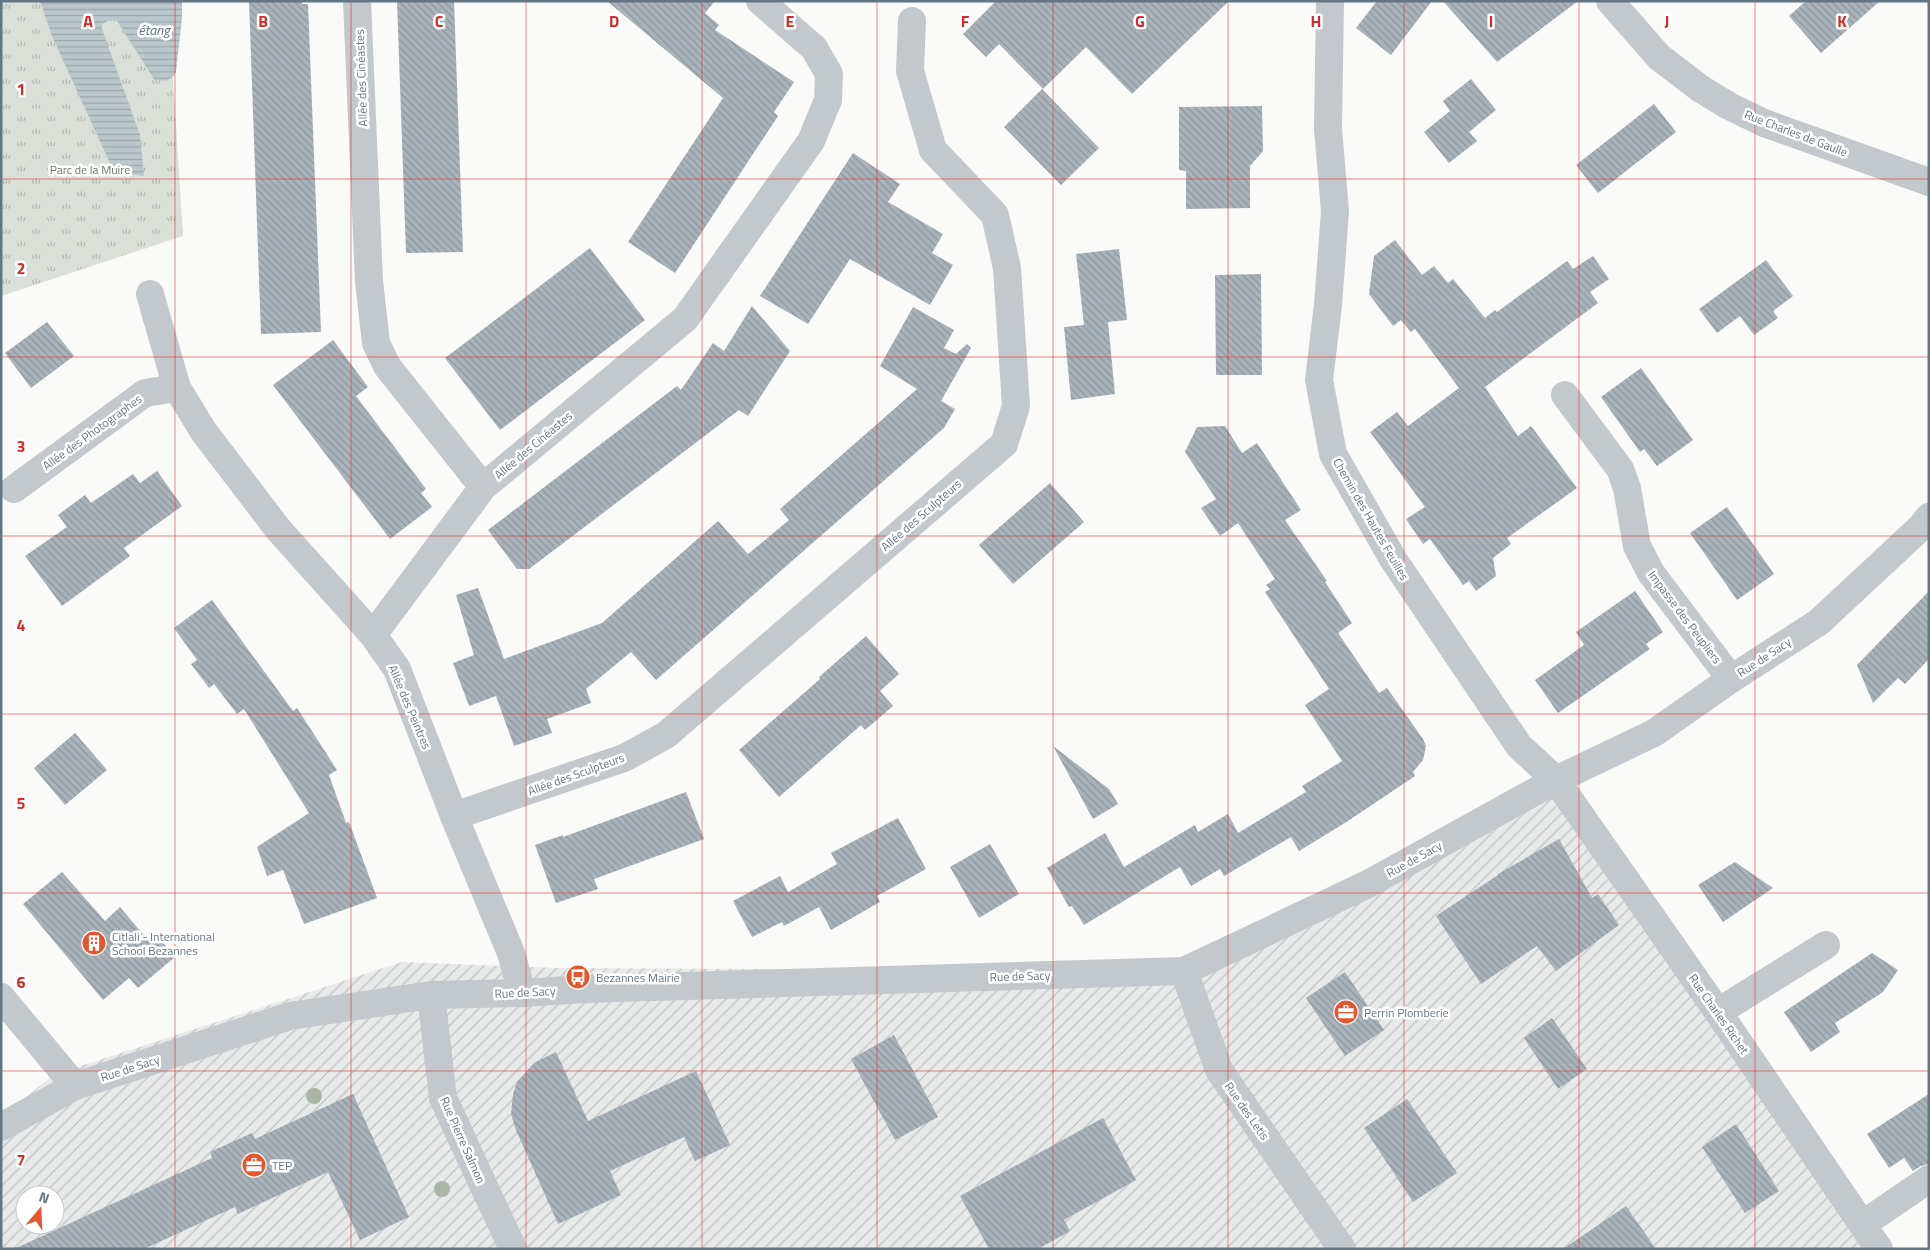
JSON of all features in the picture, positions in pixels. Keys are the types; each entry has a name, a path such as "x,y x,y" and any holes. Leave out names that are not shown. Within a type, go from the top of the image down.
{"street":[{"name":"Allée des Cinéastes","path":"358,1 369,281 376,343 387,366 483,486 685,319 810,141 828,100 829,74 814,48 760,1"},
{"name":"Chemin des Hautes Feuilles","path":"1330,1 1328,129 1335,212 1328,305 1319,380 1333,454 1393,559 1513,738 1519,746 1556,780"},
{"name":"Rue Charles de Gaulle","path":"1610,1 1659,57 1701,89 1730,106 1764,123 1929,182"},
{"name":"Allée des Sculpteurs","path":"454,816 624,758 666,735 1004,444 1016,406 1005,259 995,215 933,150 910,71 912,21"},
{"name":"Allée des Peintres","path":"150,294 177,388 204,432 278,529 373,635 398,669 454,816 511,954 522,993"},
{"name":"Allée des Photographes","path":"14,489 145,393 177,388"},
{"name":"Impasse des Peupliers","path":"1565,395 1620,469 1627,488 1637,546 1652,574 1732,679"},
{"path":"373,635 483,486"},
{"name":"Rue de Sacy","path":"1,1127 75,1086 290,1016 432,995 522,993 585,988 1184,971 1368,884 1556,780 1654,733 1819,622 1926,527"},
{"name":"Rue Charles Richet","path":"1556,780 1718,1012 1879,1249"},
{"path":"1718,1012 1826,944"},
{"name":"Rue des Letis","path":"1184,971 1219,1070 1331,1245"},
{"name":"Rue Pierre Salmon","path":"432,995 443,1098 513,1249"},
{"path":"1,997 75,1086"},
{"path":"1863,1224 1929,1179"}],"shaded area":[{"path":"1556,780 1879,1249 1,1249 1,1118 53,1075 402,962 556,968 1184,971"}],"green space":[{"name":"Parc de la Muire","path":"1,1 168,1 183,236 1,296"}],"water":[{"name":"étang","path":"40,1 182,1 176,72 173,77 165,81 154,79 117,21 111,19 102,24 102,29 140,135 144,176 114,172 52,36"}],"building":[{"path":"249,1 302,1 302,4 308,4 321,332 261,334"},
{"path":"397,1 454,1 463,252 406,253"},
{"path":"607,1 715,1 705,13 719,25 715,30 794,82 774,112 778,116 675,273 628,242 723,98"},
{"path":"996,1 1229,1 1132,94 1086,47 1043,89 999,44 986,57 963,34"},
{"path":"1377,1 1432,1 1391,55 1356,28"},
{"path":"1443,1 1578,1 1497,62"},
{"path":"1806,1 1880,1 1821,53 1789,16"},
{"path":"1471,79 1496,110 1469,132 1477,141 1449,163 1424,132 1450,111 1443,101"},
{"path":"1042,89 1099,148 1061,185 1004,127"},
{"path":"1654,104 1676,132 1598,193 1576,165"},
{"path":"1262,106 1263,151 1250,166 1250,208 1186,209 1186,171 1179,170 1179,107"},
{"path":"853,153 900,184 888,202 943,234 932,253 953,265 930,305 850,259 808,324 760,296"},
{"path":"1395,240 1422,275 1434,266 1448,283 1453,279 1485,318 1495,310 1497,312 1567,261 1573,269 1593,256 1609,279 1590,292 1598,303 1485,387 1518,436 1531,426 1577,488 1507,538 1511,544 1493,558 1496,576 1476,591 1469,581 1463,585 1430,539 1423,544 1406,519 1425,507 1370,432 1397,412 1408,426 1459,388 1415,329 1411,332 1401,320 1393,326 1369,294 1374,256"},
{"path":"590,248 645,320 500,430 445,358"},
{"path":"1119,249 1127,320 1108,322 1115,394 1071,400 1064,327 1084,325 1076,254"},
{"path":"1766,260 1793,296 1773,311 1778,318 1754,335 1740,316 1717,333 1699,309"},
{"path":"1261,274 1262,375 1216,375 1215,275"},
{"path":"752,306 790,351 748,416 739,410 529,569 517,569 488,530 677,386 681,390 713,343 724,351"},
{"path":"913,307 954,330 944,348 956,354 967,344 971,348 941,401 955,409 944,428 656,680 631,652 586,689 591,703 547,719 552,733 514,746 496,696 469,706 453,663 474,655 456,595 478,588 504,659 602,623 718,521 748,554 789,520 780,509 917,389 880,366"},
{"path":"47,322 74,356 31,388 5,353"},
{"path":"333,340 368,387 356,396 426,489 421,493 432,507 390,539 273,385"},
{"path":"1641,368 1693,440 1657,466 1644,449 1640,452 1601,397"},
{"path":"1225,426 1242,453 1257,443 1301,510 1285,520 1327,581 1325,582 1352,623 1338,633 1379,693 1387,688 1423,739 1426,746 1423,760 1413,772 1415,776 1299,851 1291,837 1224,876 1220,869 1191,886 1180,867 1084,925 1072,906 1069,907 1047,868 1105,833 1124,867 1195,825 1198,832 1228,814 1238,833 1306,792 1302,786 1342,761 1305,705 1329,689 1265,592 1270,589 1266,585 1275,579 1238,523 1220,536 1201,508 1216,499 1185,452 1197,427"},
{"path":"157,471 182,506 124,548 130,556 62,606 25,556 67,527 58,515 85,495 91,503 133,474 140,483"},
{"path":"1050,483 1084,522 1013,584 979,545"},
{"path":"1727,507 1774,574 1737,600 1690,533"},
{"path":"1635,591 1663,632 1646,644 1650,649 1558,713 1535,680 1584,645 1576,632"},
{"path":"1929,591 1929,659 1905,684 1898,678 1873,703 1857,665"},
{"path":"212,600 293,711 297,708 337,770 329,775 346,823 349,822 377,898 304,924 283,870 267,876 257,847 309,813 244,709 237,714 214,684 209,688 191,664 197,660 174,628"},
{"path":"866,636 899,674 880,691 893,706 865,730 861,725 779,797 739,750"},
{"path":"75,733 107,770 65,805 34,768"},
{"path":"1053,746 1109,789 1118,804 1093,819"},
{"path":"686,792 704,839 594,879 598,889 556,903 535,845 563,835 563,837"},
{"path":"898,818 926,869 877,896 880,902 831,930 819,907 784,926 782,922 752,937 733,901 780,876 788,892 837,864 831,853"},
{"path":"1559,839 1592,898 1598,894 1619,925 1556,971 1537,946 1481,984 1436,916 1498,874"},
{"path":"990,844 1019,894 979,918 950,867"},
{"path":"1735,862 1773,888 1723,922 1698,885"},
{"name":"Citlali - International School Bezannes","path":"62,872 105,921 120,907 147,939 154,932 175,957 138,988 129,978 103,1000 23,904"},
{"path":"1872,953 1898,970 1883,992 1835,1023 1840,1032 1811,1052 1784,1012"},
{"path":"1345,972 1384,1030 1345,1056 1306,998"},
{"path":"1552,1018 1587,1069 1558,1089 1524,1038"},
{"path":"894,1035 938,1117 895,1140 851,1059"},
{"path":"556,1052 588,1121 696,1071 730,1145 695,1161 684,1137 610,1171 621,1195 558,1224 516,1130 511,1114 513,1094 517,1082 534,1063"},
{"path":"353,1094 409,1217 360,1240 328,1172 238,1214 235,1207 144,1249 14,1249 44,1235 65,1235 65,1226 212,1158 210,1152 252,1133 255,1139"},
{"path":"1929,1094 1929,1164 1913,1171 1904,1158 1889,1168 1867,1134"},
{"path":"1407,1099 1457,1173 1413,1202 1364,1128"},
{"path":"1103,1118 1136,1180 1064,1220 1070,1231 1038,1249 989,1249 960,1196"},
{"path":"1736,1124 1779,1191 1745,1213 1702,1147"},
{"path":"1626,1206 1656,1249 1563,1249"}],"place":[{"name":"Citlali - International School Bezannes","path":"94,943"},
{"name":"Bezannes Mairie","path":"578,977"},
{"name":"Perrin Plomberie","path":"1346,1012"},
{"name":"TEP","path":"254,1165"}]}
